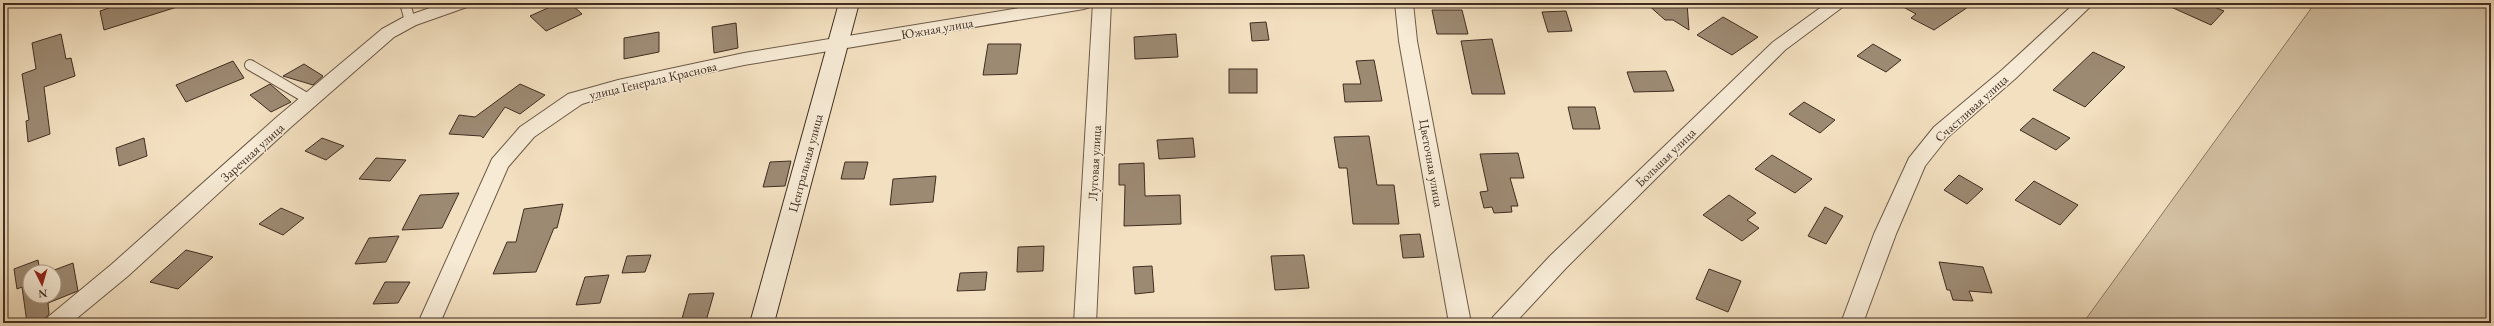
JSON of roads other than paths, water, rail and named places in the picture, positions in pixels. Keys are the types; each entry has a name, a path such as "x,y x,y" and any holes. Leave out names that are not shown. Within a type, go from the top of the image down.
{"street":[{"name":"Заречная улица","path":"56,323 120,270 310,100 388,33 407,12 461,3"},
{"name":"Центральная улица","path":"762,323 849,3"},
{"name":"Южная улица","path":"838,45 1084,3"},
{"name":"Луговая улица","path":"1085,323 1102,3"},
{"name":"Цветочная улица","path":"1404,3 1408,41 1460,323"},
{"name":"Большая улица","path":"1501,323 1558,262 1779,46 1839,3"},
{"name":"Счастливая улица","path":"1852,323 1885,234 1916,163 1941,132 2009,74 2085,3"},
{"name":"улица Генерала Краснова","path":"429,323 499,164 527,132 575,99 618,86 744,60 838,45"}],"lane":[{"path":"250,65 310,100"}]}
